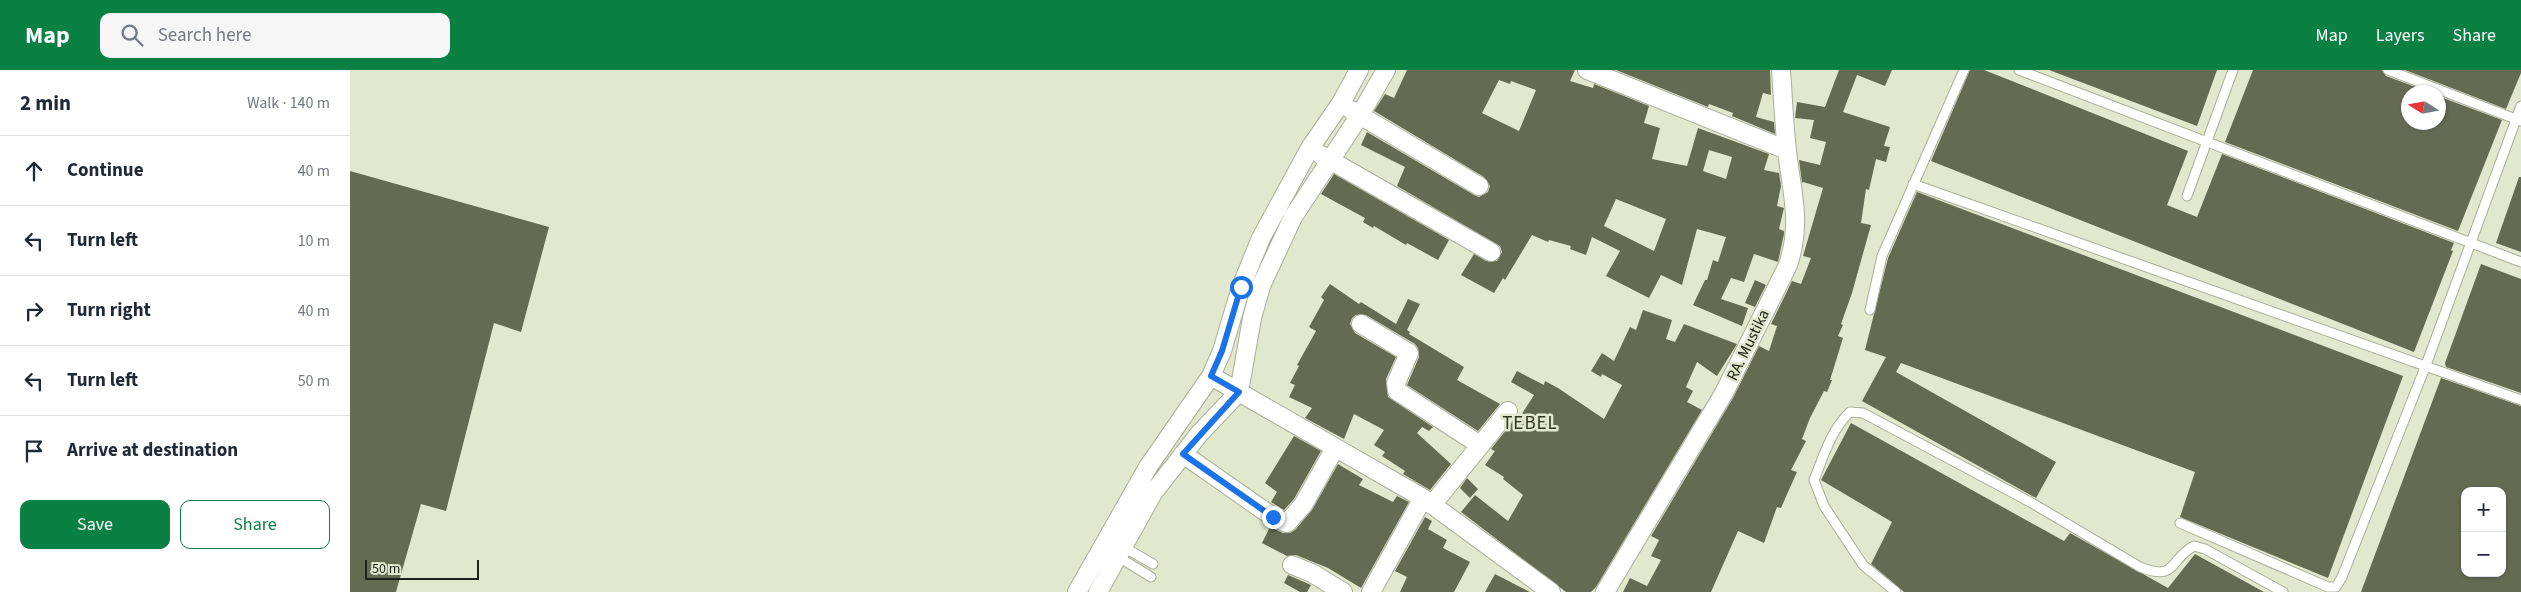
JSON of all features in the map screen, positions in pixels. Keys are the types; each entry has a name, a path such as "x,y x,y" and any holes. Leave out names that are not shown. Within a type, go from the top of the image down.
{"street":[{"path":"1098,592 1119,551 1153,493 1183,454 1225,384 1252,318 1261,286 1320,153 1350,109 1359,70"},
{"path":"1077,592 1148,468 1225,384 1222,351 1241,287 1261,238 1350,109 1386,70"},
{"path":"1587,70 1787,150"},
{"name":"RA. Mustika","path":"1605,592 1724,393 1788,265 1795,245 1797,229 1787,150 1781,70"},
{"path":"1350,109 1479,186"},
{"path":"1320,153 1491,252"},
{"path":"1362,324 1409,354 1396,382 1398,391 1480,445"},
{"path":"1225,384 1428,502 1551,592"},
{"path":"1371,592 1428,502 1508,411"},
{"path":"1183,454 1273,517 1287,523 1303,505 1335,448"},
{"path":"1292,565 1312,573 1343,592"}],"lane":[{"path":"1870,310 1882,256 1964,70"},
{"path":"2020,70 2205,143 2521,262"},
{"path":"2186,196 2233,70"},
{"path":"2388,70 2519,120"},
{"path":"2180,523 2328,587 2336,587 2342,577 2426,365 2519,120 2521,106"},
{"path":"1913,184 2521,400"},
{"path":"1896,592 1863,565 1824,506 1814,480 1830,438 1850,412 1863,413 2032,503 2140,568 2155,574 2166,572 2188,549 2194,546 2205,548 2283,592"},
{"path":"1119,551 1153,564"},
{"path":"1119,551 1151,577"}],"building":[{"path":"1407,70 1575,70 1570,81 1593,88 1594,84 1649,106 1644,123 1660,128 1652,159 1687,166 1698,128 1769,154 1764,170 1779,173 1781,186 1777,206 1784,208 1779,229 1784,231 1784,234 1778,262 1754,254 1744,282 1731,278 1721,299 1748,308 1742,326 1693,305 1705,280 1707,280 1713,260 1718,262 1726,237 1697,229 1682,285 1661,275 1649,298 1606,276 1620,251 1592,237 1586,255 1570,249 1571,246 1549,240 1548,242 1532,235 1505,280 1503,278 1494,293 1461,275 1474,254 1486,261 1497,261 1502,252 1500,246 1397,186 1405,167 1361,145 1367,132 1474,195 1479,197 1488,192 1490,186 1484,177 1374,111 1385,94 1394,98","holes":["1499,80 1510,84 1511,81 1536,90 1519,131 1482,113","1709,150 1732,157 1726,179 1703,171","1616,199 1666,219 1654,251 1604,226"]},
{"path":"1616,70 1770,70 1771,95 1763,93 1756,117 1774,122 1775,134 1732,116 1733,113 1709,104 1708,107"},
{"path":"1839,70 1892,70 1885,86 1857,75 1843,112 1890,127 1884,146 1890,147 1886,162 1876,159 1869,190 1866,189 1861,223 1871,225 1852,293 1841,324 1843,325 1838,336 1843,338 1830,380 1832,380 1827,392 1824,391 1810,418 1802,439 1806,441 1791,470 1797,472 1781,508 1777,507 1764,543 1738,531 1711,592 1623,592 1630,578 1647,586 1661,560 1651,556 1659,540 1651,536 1733,398 1759,346 1769,351 1777,326 1771,324 1792,281 1801,284 1811,258 1803,256 1823,188 1802,183 1799,160 1820,165 1826,142 1810,138 1814,120 1795,118 1797,102 1825,107"},
{"path":"1970,70 1984,70 2188,151 2167,205 2197,217 2222,154 2454,243 2451,250 2453,251 2414,352 1931,161"},
{"path":"2049,70 2217,70 2197,126"},
{"path":"2253,70 2382,70 2386,76 2410,85 2401,85 2401,130 2446,130 2446,99 2502,120 2458,231 2225,142"},
{"path":"2405,70 2521,70 2506,109"},
{"path":"350,171 549,227 521,332 494,323 446,511 421,504 396,592 350,592"},
{"path":"1334,174 1449,240 1438,260 1407,243 1406,245 1374,226 1373,228 1363,222 1365,218 1321,194"},
{"path":"2519,177 2521,177 2521,252 2496,243"},
{"path":"1917,192 2403,376 2328,578 2180,517 2195,472 1901,363 1896,372 2056,462 2036,498 1862,401 1886,357 1865,350 1888,258"},
{"path":"2481,264 2521,279 2521,393 2446,367 2445,363"},
{"path":"1755,280 1766,285 1755,307 1745,303"},
{"path":"1330,284 1359,304 1361,302 1396,324 1408,299 1420,304 1407,330 1410,332 1409,334 1464,367 1457,380 1500,404 1478,431 1407,385 1419,357 1418,348 1415,344 1366,315 1356,315 1352,318 1350,324 1355,333 1396,357 1386,379 1388,397 1433,427 1429,431 1422,427 1417,433 1451,464 1430,490 1403,474 1405,471 1382,456 1385,452 1374,445 1384,430 1354,414 1344,439 1305,418 1312,408 1289,397 1295,385 1290,383 1299,366 1297,365 1316,331 1309,327 1324,300 1321,297"},
{"path":"1643,310 1672,320 1666,339 1675,342 1684,324 1737,344 1717,376 1697,362 1686,387 1693,391 1687,402 1702,410 1596,587 1591,592 1566,592 1461,512 1475,495 1508,521 1523,495 1503,479 1504,477 1485,465 1495,451 1491,449 1518,415 1520,417 1534,395 1511,382 1517,371 1544,385 1545,381 1558,388 1604,419 1622,385 1602,374 1601,377 1591,371 1602,353 1614,361 1630,327 1636,330"},
{"path":"2441,378 2521,406 2521,592 2361,592"},
{"path":"1851,423 2064,541 2070,533 2168,588 2195,554 2264,592 1904,592 1871,564 1892,522 1821,480"},
{"path":"1294,436 1321,451 1294,499 1284,510 1271,502 1277,492 1265,483"},
{"path":"1338,464 1363,479 1359,485 1393,502 1397,496 1409,502 1361,588 1328,568 1296,555 1287,556 1262,543 1270,527 1283,533 1290,533 1295,530 1312,510"},
{"path":"1467,478 1478,489 1470,498 1460,488"},
{"path":"1425,517 1432,521 1428,529 1447,540 1443,548 1470,562 1454,592 1400,592 1407,577 1395,571"},
{"path":"1495,574 1530,592 1485,592"},
{"path":"1288,575 1311,585 1307,592 1300,592 1284,583"}],"district":[{"name":"TEBEL","path":"1530,423"}],"route":[{"path":"1241,287 1222,351 1211,376 1239,392 1199,434 1183,454 1273,517"}]}
